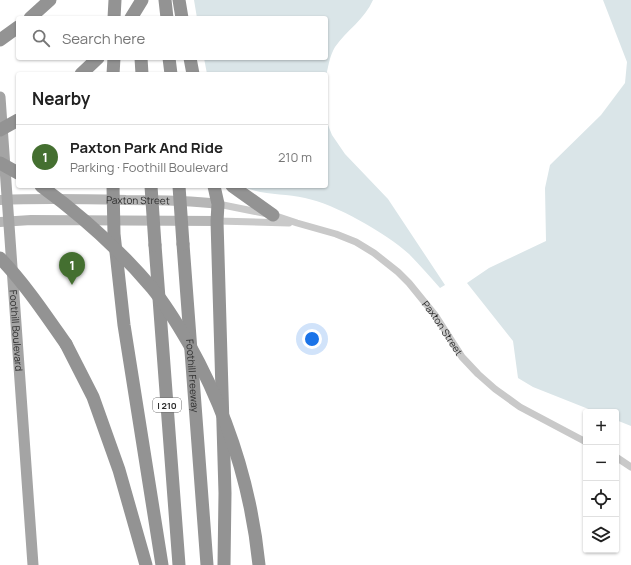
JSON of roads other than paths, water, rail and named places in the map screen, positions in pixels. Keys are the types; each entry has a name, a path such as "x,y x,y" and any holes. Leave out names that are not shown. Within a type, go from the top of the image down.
{"highway":[{"path":"114,16 115,0"},
{"path":"136,0 138,16"},
{"path":"132,16 142,0"},
{"path":"165,0 166,16"},
{"path":"179,0 182,16"},
{"path":"32,16 45,4"},
{"path":"0,40 16,28"},
{"path":"83,72 96,60"},
{"path":"114,60 114,72"},
{"path":"141,60 142,72"},
{"path":"169,60 171,72"},
{"path":"190,60 193,72"},
{"path":"0,130 16,121"},
{"path":"0,163 16,172"},
{"path":"44,188 88,222 126,260 153,290 177,325 201,365 228,426 242,468 250,502 258,565"},
{"path":"113,188 114,234 124,325 162,565"},
{"name":"I 210","path":"151,188 179,565"},
{"name":"Foothill Freeway","path":"179,188 208,565"},
{"path":"214,188 218,204 217,221 225,493 224,565"},
{"path":"235,188 273,216"},
{"path":"0,258 18,276 66,344 93,397 117,462 146,565"}],"main road":[{"name":"Foothill Boulevard","path":"0,97 5,222 33,565"}],"street":[{"name":"Paxton Street","path":"4,200 29,198 199,201 273,216 346,238 363,246 385,261 409,283 420,296 462,357 495,389 520,407 583,440"},
{"name":"Paxton Street","path":"5,222 31,220 217,221 297,224"},
{"path":"619,459 631,467"}],"place":[{"name":"Paxton Park And Ride","path":"72,285"}]}
